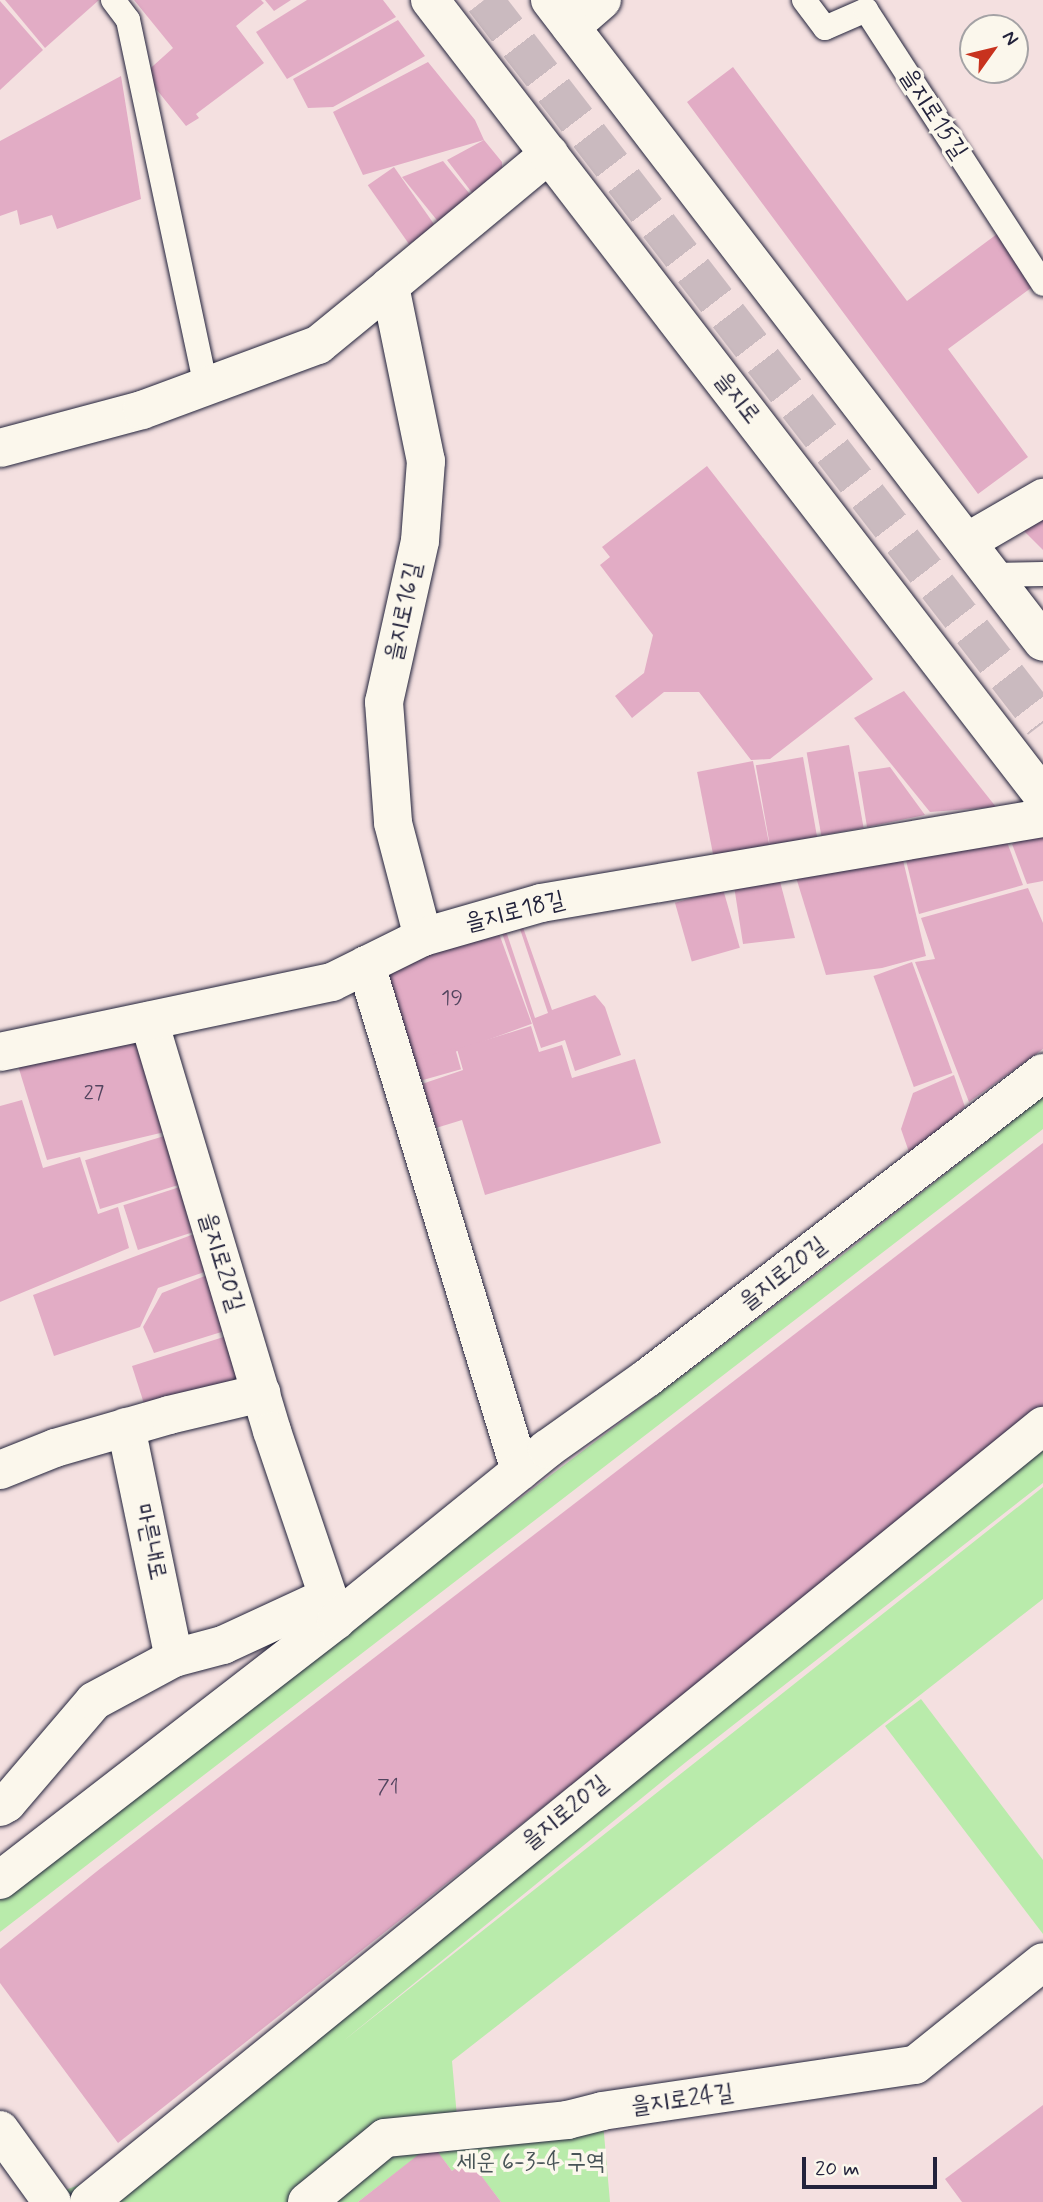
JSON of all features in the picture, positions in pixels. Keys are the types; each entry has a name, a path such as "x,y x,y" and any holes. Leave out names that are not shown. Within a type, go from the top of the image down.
{"street":[{"name":"을지로","path":"430,0 1043,796"},
{"path":"602,0 561,13 1043,642"},
{"path":"0,448 142,410 318,345 549,154"},
{"name":"을지로16길","path":"390,286 426,461 420,541 384,702 393,823 423,937"},
{"path":"967,542 1043,498"},
{"name":"을지로18길","path":"0,1052 332,982 423,937 541,902 1043,818"},
{"path":"366,965 520,1471"},
{"name":"을지로20길","path":"149,1021 261,1393 332,1609"},
{"name":"을지로20길","path":"0,1880 332,1609 647,1378 1043,1073"},
{"path":"0,1469 55,1448 125,1427 261,1393"},
{"name":"을지로20길","path":"89,2202 1043,1426"},
{"name":"마른내로","path":"125,1427 174,1658"},
{"path":"0,1807 7,1803 94,1701 174,1658 332,1609"},
{"name":"을지로24길","path":"307,2202 385,2138 567,2120 602,2111 915,2065 1043,1962"},
{"path":"0,2130 52,2202"}],"lane":[{"path":"113,0 128,20 206,386"},
{"name":"을지로15길","path":"804,0 825,28 866,10 1043,284"},
{"path":"992,575 1043,574"}],"green space":[{"path":"1043,1097 1043,1129 0,1932 0,1900 319,1650 840,1257"},
{"path":"1043,1438 1043,1483 686,1762 342,2042 1043,1487 1043,1599 452,2061 458,2128 386,2133 296,2202 31,2202 150,2160"},
{"path":"921,1699 1043,1860 1043,1934 885,1726"},
{"name":"세운 6-3-4 구역","path":"602,2111 610,2202 501,2202 468,2159 452,2171 432,2145 358,2202 304,2202 385,2138"}],"building":[{"path":"5,0 99,0 45,48"},
{"path":"134,0 261,0 264,3 236,26 264,63 196,114 199,118 186,126 144,74 173,48"},
{"path":"265,0 291,0 274,11"},
{"path":"307,0 383,0 396,17 287,79 256,32"},
{"path":"0,1 43,50 0,90"},
{"path":"398,20 425,56 333,107 308,108 293,79"},
{"path":"428,62 475,120 484,140 363,175 333,112"},
{"path":"733,67 907,301 997,234 1035,285 948,349 1028,457 978,494 687,102"},
{"path":"121,76 141,199 57,229 52,215 20,225 17,210 0,216 0,141"},
{"path":"484,140 502,162 502,171 473,194 447,160"},
{"path":"443,161 473,198 440,224 402,177"},
{"path":"394,167 435,226 409,244 368,185"},
{"path":"707,466 873,679 770,759 751,760 699,692 664,692 632,718 615,696 644,673 653,635 600,565 610,557 602,547"},
{"path":"1043,503 1043,550 1013,520"},
{"path":"904,691 996,807 930,812 854,718"},
{"path":"849,745 864,828 821,835 807,752"},
{"path":"803,757 817,837 770,845 756,765"},
{"path":"753,761 770,850 714,861 697,772"},
{"path":"890,767 925,815 867,827 858,772"},
{"path":"1043,830 1043,881 1027,884 1012,844"},
{"path":"1007,842 1023,885 919,914 905,856"},
{"path":"902,856 926,956 882,968 826,975 795,874"},
{"path":"778,874 795,938 743,944 734,886"},
{"path":"1028,888 1043,923 1043,1049 969,1102 915,962 935,959 921,918"},
{"path":"723,889 740,948 692,961 675,903"},
{"path":"519,916 552,1010 595,995 605,1007 621,1055 575,1071 565,1040 541,1048 498,921 502,919 535,1018 548,1013 516,917"},
{"path":"497,928 532,1024 409,1069 374,973"},
{"path":"912,962 952,1073 914,1087 873,976"},
{"path":"531,1026 539,1052 562,1045 572,1078 635,1059 661,1143 485,1195 462,1120 436,1128 422,1084 463,1070 457,1049"},
{"path":"142,1030 173,1130 47,1160 15,1056"},
{"path":"455,1048 461,1069 406,1085 400,1064"},
{"path":"954,1075 965,1107 910,1155 901,1129 913,1093"},
{"path":"22,1100 43,1168 80,1157 98,1214 118,1207 129,1248 0,1302 0,1106"},
{"path":"174,1133 189,1182 100,1209 85,1160"},
{"path":"1043,1143 1043,1412 118,2143 0,1983 0,1949 101,1868"},
{"path":"189,1184 204,1229 138,1250 123,1205"},
{"path":"202,1231 216,1268 158,1288 140,1327 54,1356 33,1295"},
{"path":"215,1272 231,1329 154,1353 143,1327 162,1293"},
{"path":"233,1334 247,1387 146,1410 132,1366"},
{"path":"1043,2105 1043,2202 962,2202 945,2179"},
{"path":"432,2144 452,2171 468,2158 501,2202 358,2202"}],"tunnel":[{"path":"484,0 1043,723"}]}
